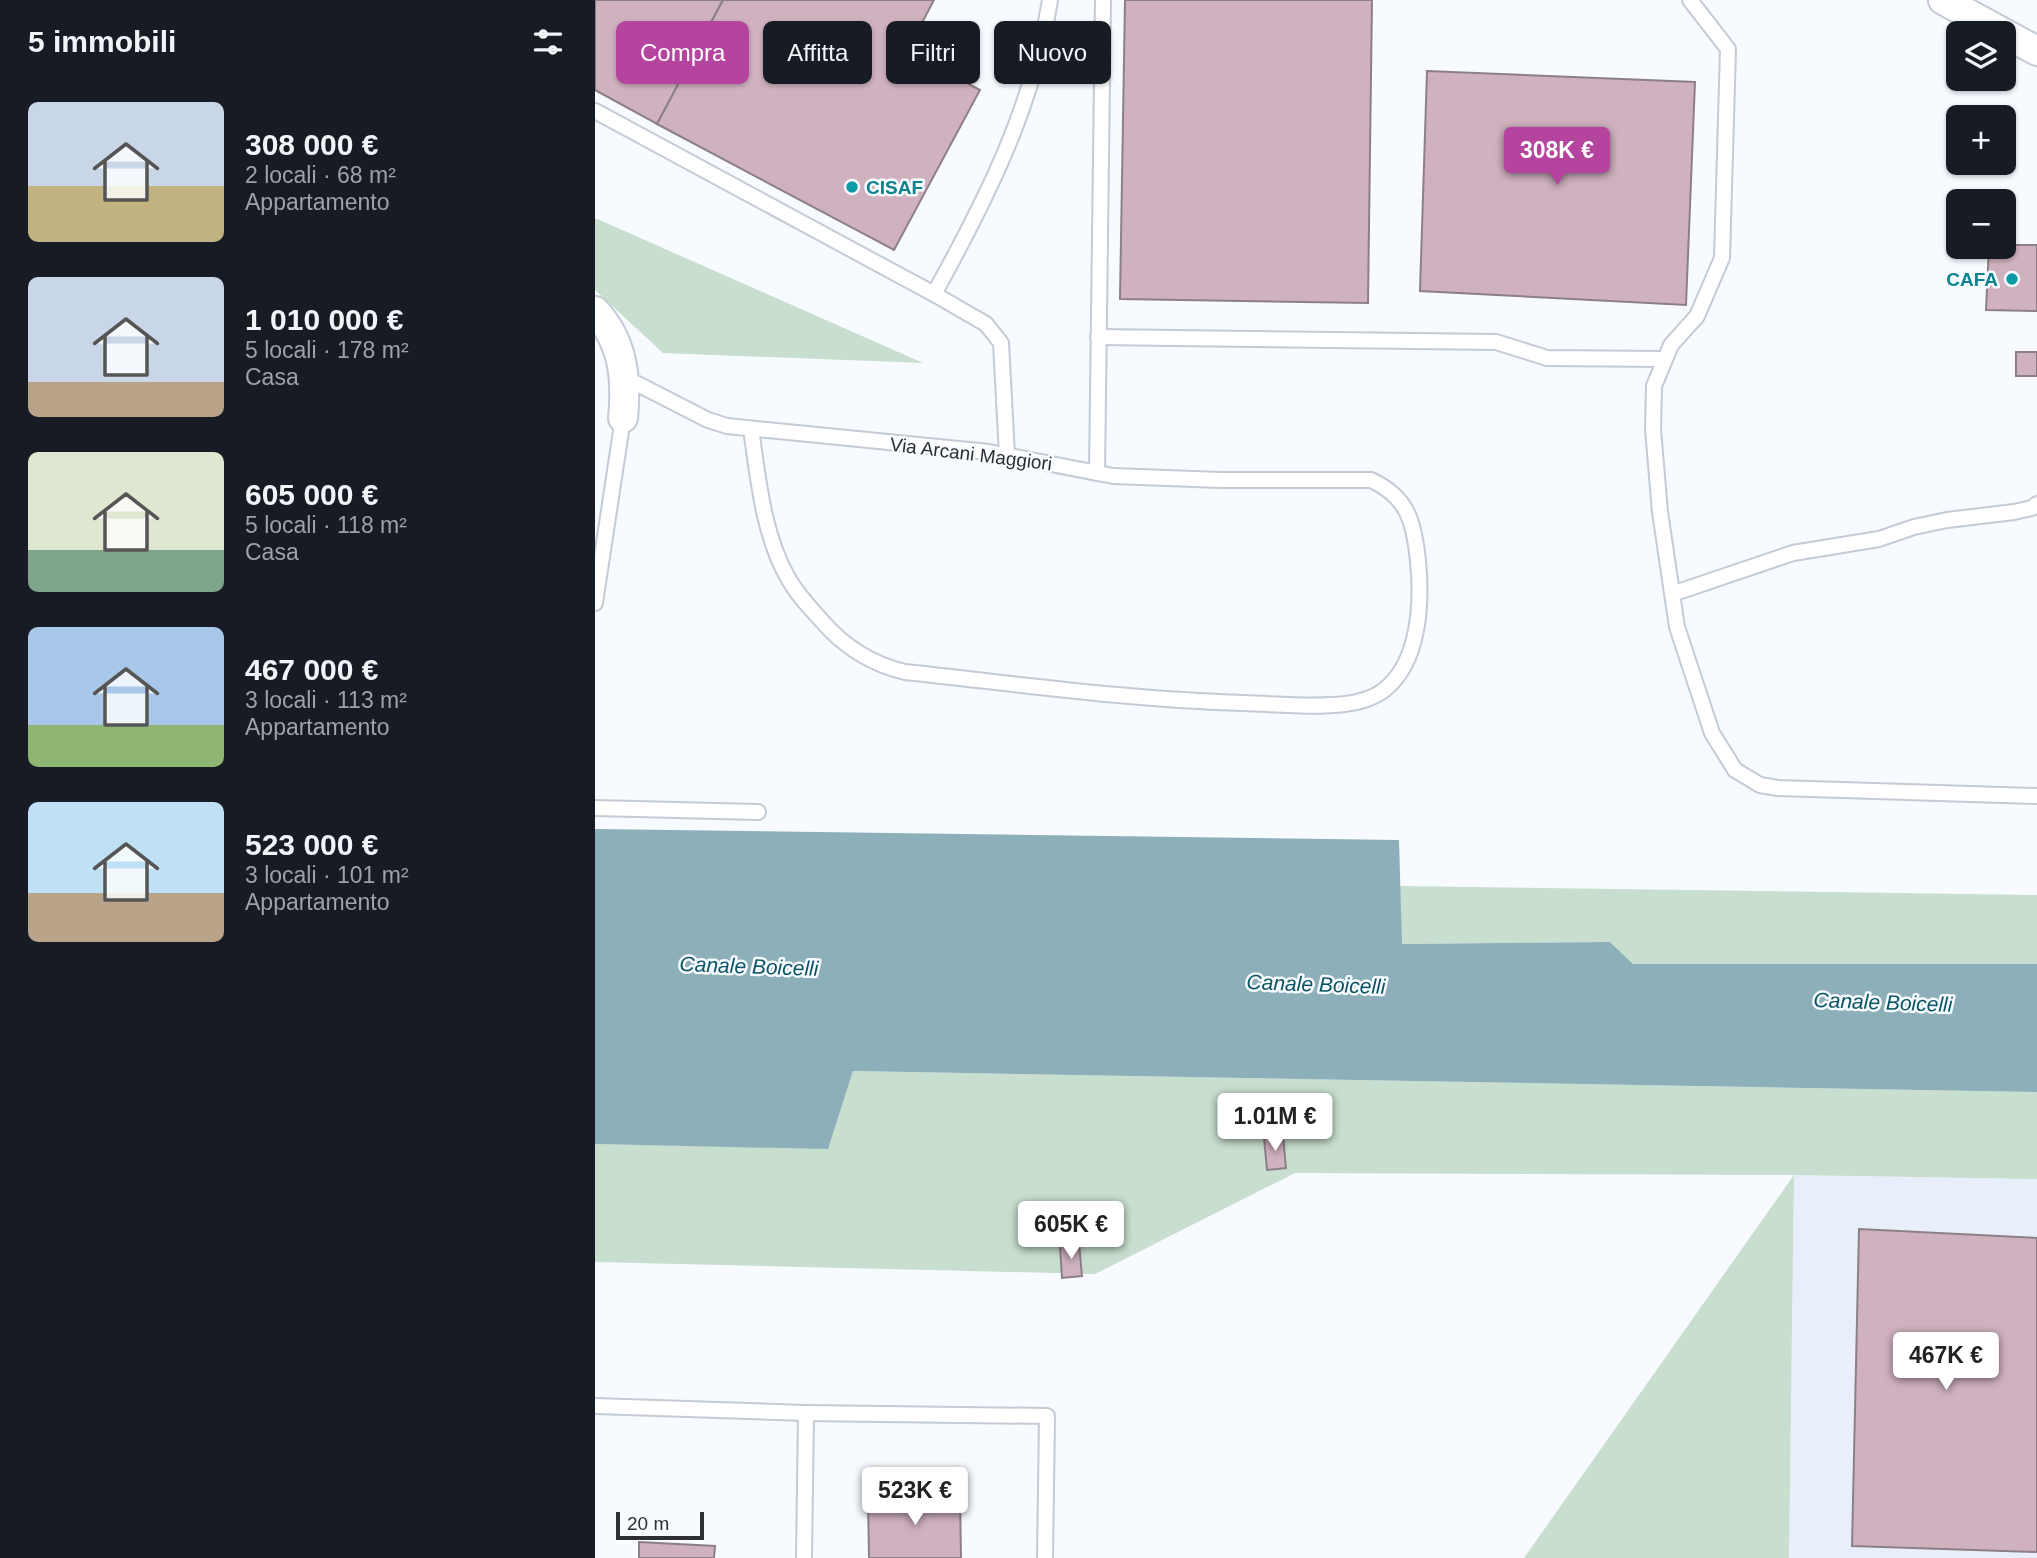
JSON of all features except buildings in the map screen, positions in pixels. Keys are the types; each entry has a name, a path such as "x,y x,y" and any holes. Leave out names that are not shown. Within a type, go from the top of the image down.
{"street":[{"path":"1943,0 2037,51"},
{"path":"595,311 609,328 616,343 624,377 623,418"}],"lane":[{"path":"935,294 983,206 1010,145 1039,57 1050,0"},
{"path":"1097,473 1103,0"},
{"path":"1691,0 1728,49 1722,258 1697,316 1671,345 1664,359 1654,386 1653,429 1660,512 1672,594 1683,650 1712,733 1735,770 1748,778 1777,788 2037,796"},
{"path":"595,111 986,324 1001,344 1007,455"},
{"path":"1098,337 1496,342 1547,358 1664,359"},
{"name":"Via Arcani Maggiori","path":"624,377 708,420 751,429 1007,455 1097,473 1145,479 1371,480 1388,488 1403,503 1416,543 1418,603 1412,645 1397,677 1384,691 1345,704 1181,701 905,673 882,667 865,658 826,627 788,579 769,526 751,429"},
{"path":"595,603 623,418"},
{"path":"1672,594 1793,554 1879,539 1914,527 1947,520 2014,512 2037,504"},
{"path":"595,808 758,812"},
{"path":"595,1406 806,1413 1047,1416 1045,1558"},
{"path":"804,1558 806,1413"}],"shaded area":[{"path":"1794,1175 2037,1179 2037,1558 1789,1558"}],"green space":[{"path":"595,218 923,363 663,353 595,290"},
{"path":"1400,886 2037,895 2037,964 1633,964 1610,942 1401,944"},
{"path":"853,1071 2037,1092 2037,1179 1295,1173 1095,1274 595,1262 595,1144 828,1148"},
{"path":"1794,1175 1789,1558 1524,1558"}],"water":[{"name":"Canale Boicelli","path":"595,829 1399,840 1402,944 1610,942 1633,964 2037,964 2037,1092 853,1071 828,1149 595,1144"}],"place":[{"name":"CISAF","path":"852,187"},
{"name":"CAFA","path":"2012,279"}]}
